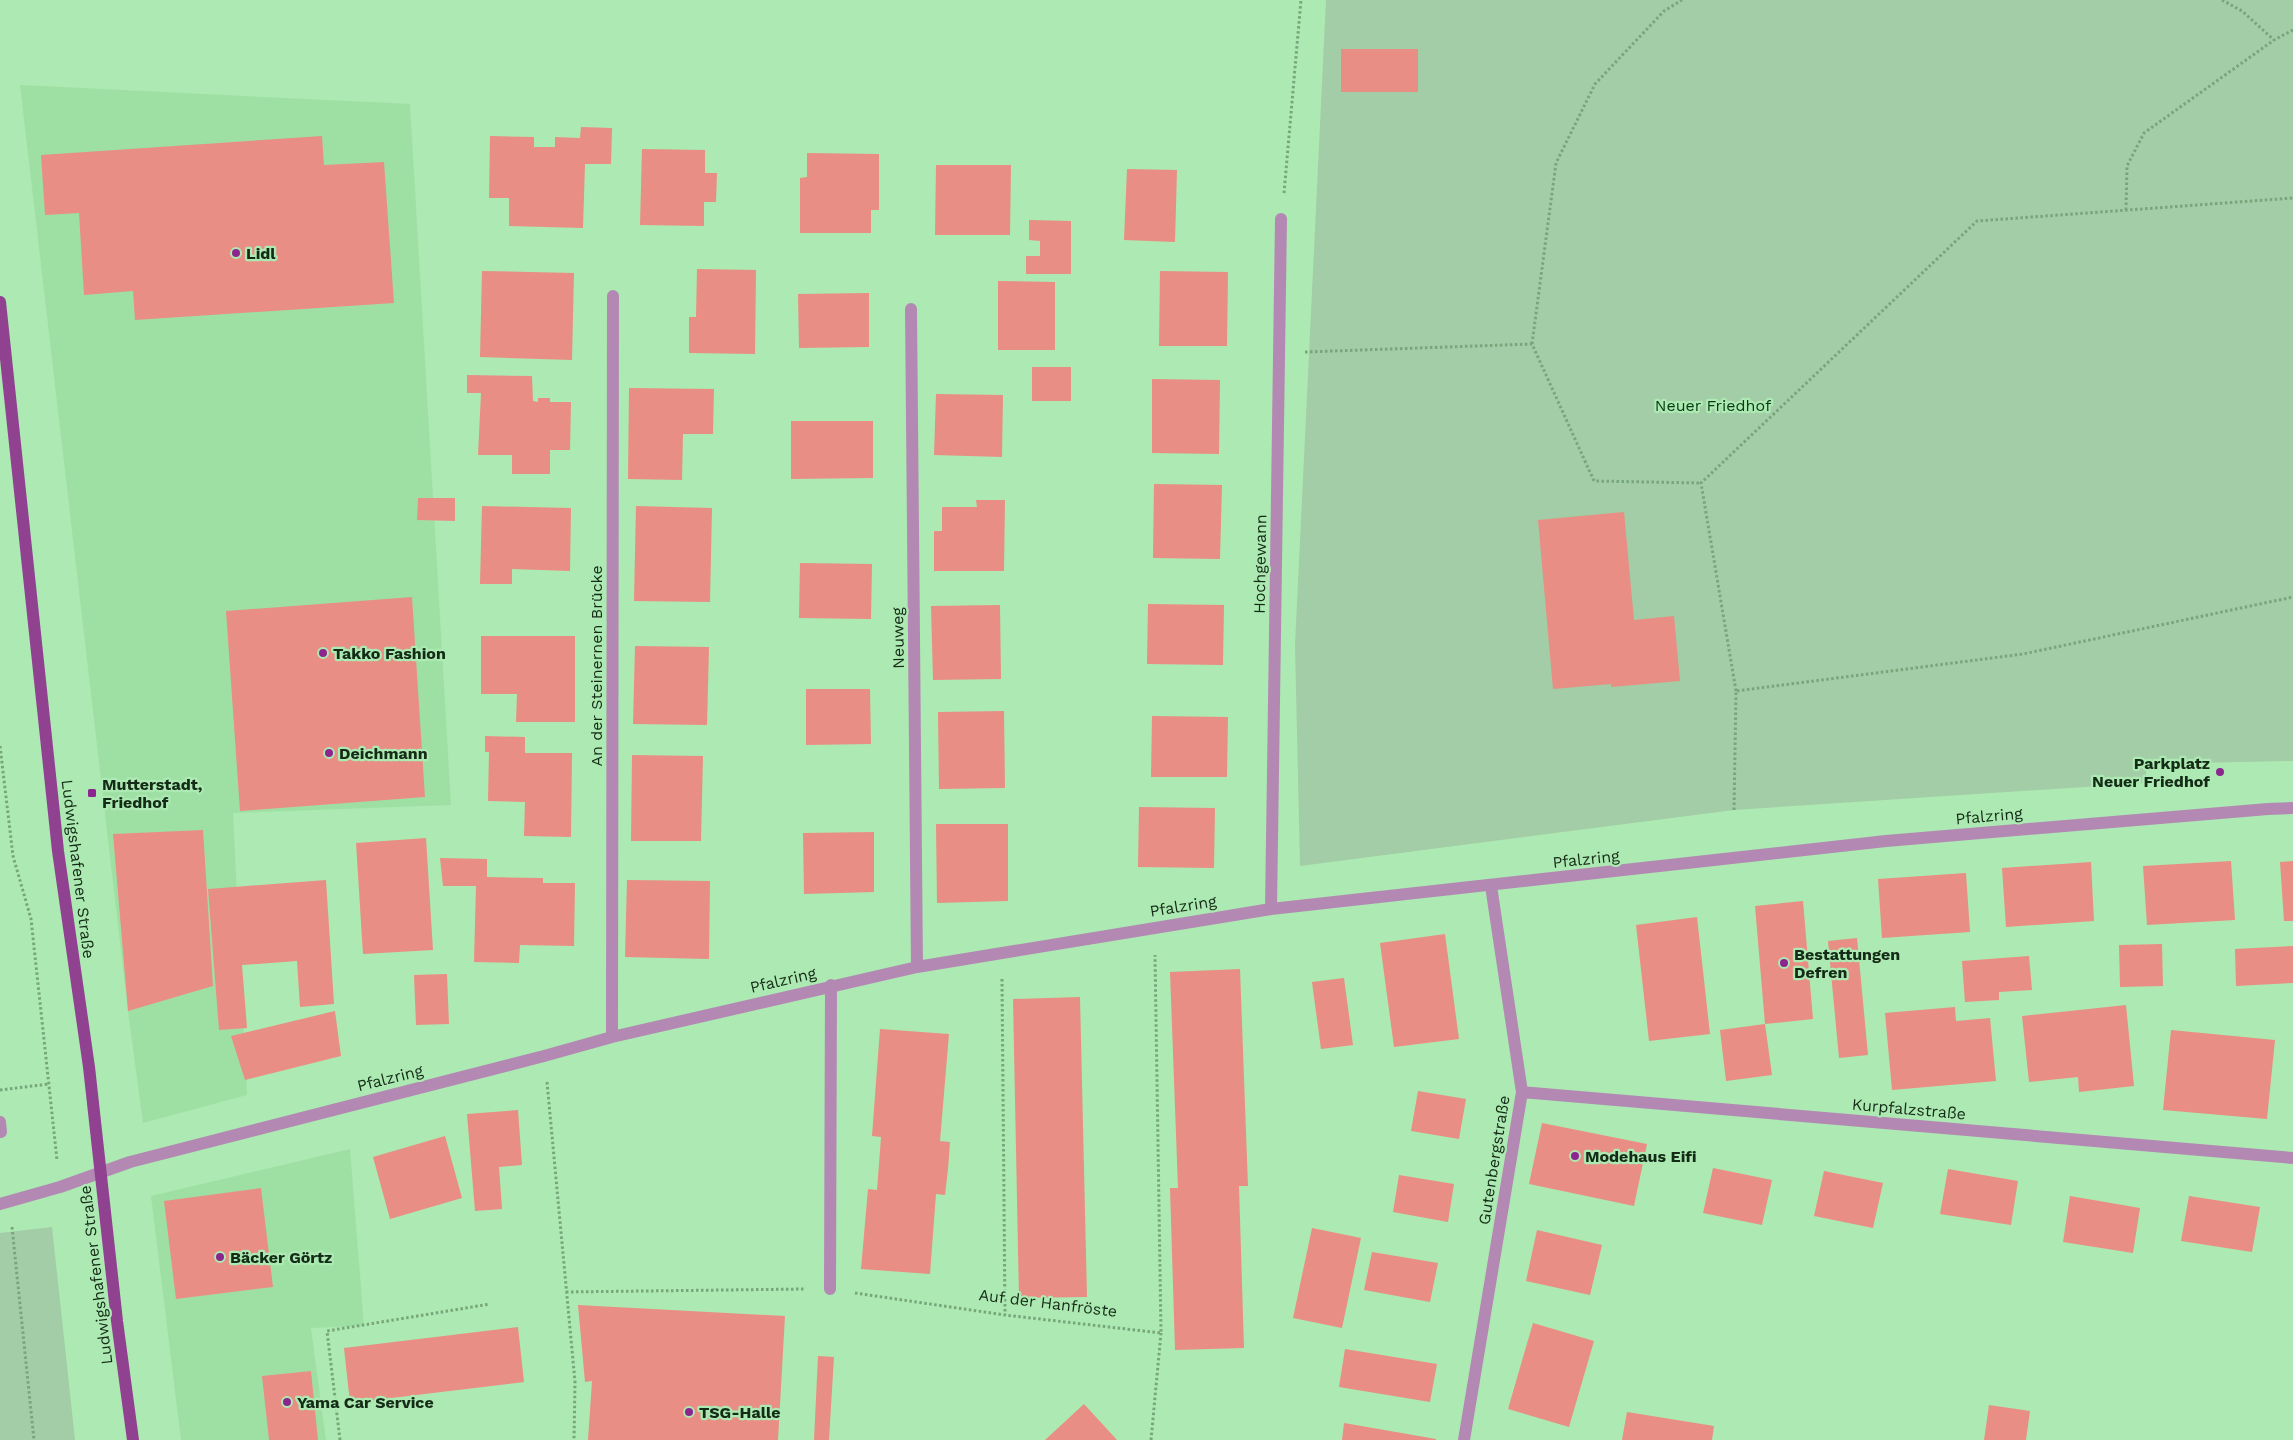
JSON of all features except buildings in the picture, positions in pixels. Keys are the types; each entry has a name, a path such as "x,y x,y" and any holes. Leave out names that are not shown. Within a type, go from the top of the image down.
{"main road":[{"name":"Ludwigshafener Straße","path":"0,302 57,842 89,1067 133,1440"}],"street":[{"name":"Hochgewann","path":"1271,909 1281,219"},
{"name":"An der Steinernen Brücke","path":"612,1037 613,296"},
{"name":"Neuweg","path":"911,309 917,967"},
{"name":"Pfalzring","path":"5,1203 60,1188 130,1162 199,1146 612,1037 917,967 1271,909 1886,841 2268,808 2293,808"},
{"name":"Gutenbergstraße","path":"1464,1440 1522,1092 1491,886"},
{"path":"830,1289 831,986"},
{"name":"Kurpfalzstraße","path":"1522,1092 2293,1158"}],"path":[{"path":"1281,219 1301,0"},
{"path":"1682,0 1664,11 1595,84 1556,163 1532,344 1594,481 1701,483 1977,221 2293,198"},
{"path":"2222,0 2242,11 2274,40"},
{"path":"2126,210 2127,166 2144,132 2274,40 2293,30"},
{"path":"1279,353 1532,344"},
{"path":"1701,483 1736,691 1734,810"},
{"path":"1736,691 2023,654 2293,597"},
{"path":"0,746 13,856 31,919 60,1188"},
{"path":"1151,1440 1161,1332 1154,927"},
{"path":"1001,953 1005,1315"},
{"path":"544,1056 575,1382 574,1440"},
{"path":"0,1090 50,1084"},
{"path":"5,1203 34,1440"},
{"name":"Auf der Hanfröste","path":"566,1292 830,1289 1005,1315 1161,1332"},
{"path":"340,1440 327,1331 490,1304"}],"shaded area":[{"path":"20,85 410,104 451,805 233,813 247,1095 143,1123 128,1011"},
{"path":"350,1149 364,1326 311,1328 326,1440 181,1440 151,1196"}],"green space":[{"name":"Neuer Friedhof","path":"1326,0 2293,0 2293,761 2146,764 2146,783 1734,810 1300,866 1295,645"},
{"path":"52,1227 75,1440 0,1440 0,1233"}],"place":[{"name":"Lidl","path":"236,253"},
{"name":"Takko Fashion","path":"323,653"},
{"name":"Deichmann","path":"329,753"},
{"name":"Parkplatz Neuer Friedhof","path":"2220,772"},
{"name":"Mutterstadt, Friedhof","path":"92,793"},
{"name":"Bestattungen Defren","path":"1784,963"},
{"name":"Modehaus Eifi","path":"1575,1156"},
{"name":"Bäcker Görtz","path":"220,1257"},
{"name":"Yama Car Service","path":"287,1402"},
{"name":"TSG-Halle","path":"689,1412"}]}
